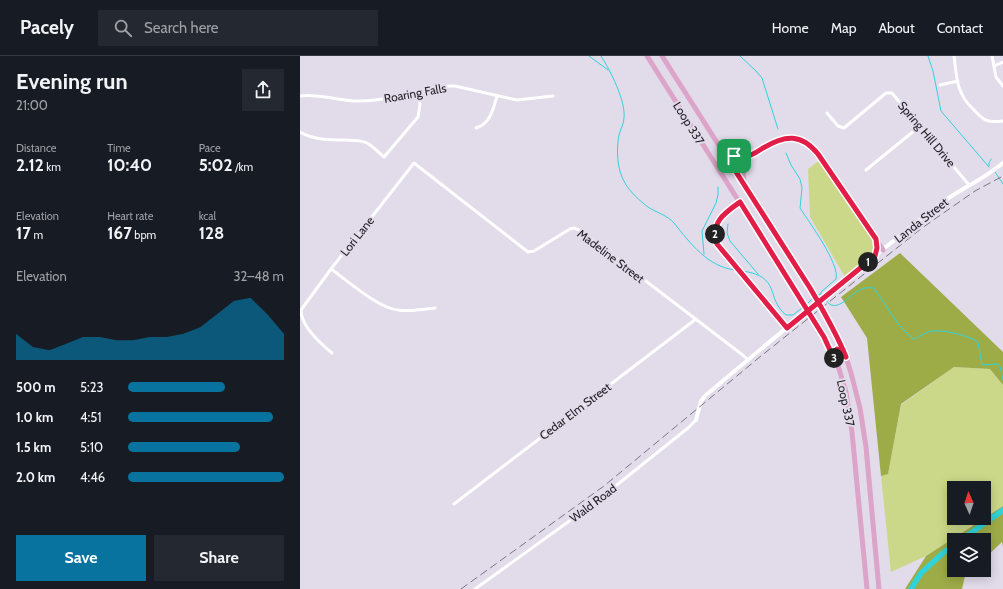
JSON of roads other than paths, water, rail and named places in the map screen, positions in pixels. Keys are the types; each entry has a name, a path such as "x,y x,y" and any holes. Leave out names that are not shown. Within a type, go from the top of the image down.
{"main road":[{"name":"Loop 337","path":"647,56 824,337 834,359 846,392 852,432 867,588"},
{"name":"Loop 337","path":"662,56 810,288 835,332 846,357 856,391 864,432 879,589"},
{"path":"722,150 742,158 750,156 771,143 783,138 796,139 807,143 818,154 883,250"},
{"path":"744,185 742,173 744,164 750,156"},
{"path":"740,202 719,219 715,228 717,244 787,328"},
{"path":"875,256 877,248 876,239"},
{"path":"834,359 834,352 837,349 842,351 846,357"}],"street":[{"path":"954,56 958,81 963,97 980,117 989,122 1003,121"},
{"path":"992,56 996,77 1003,86"},
{"path":"994,66 1003,62"},
{"path":"940,85 958,81"},
{"name":"Roaring Falls","path":"300,96 310,95 339,100 368,100 399,96 446,85 522,100 553,96"},
{"path":"300,132 318,139 364,142 371,145 384,157 418,117 420,104 417,91"},
{"name":"Spring Hill Drive","path":"827,112 838,126 844,128 886,93 891,93 969,185"},
{"path":"476,128 485,123 489,118 497,96"},
{"path":"866,170 920,126"},
{"name":"Lori Lane","path":"332,354 313,336 301,310 331,269 414,163"},
{"name":"Madeline Street","path":"414,163 528,252 534,251 570,229 577,228 748,360"},
{"name":"Landa Street","path":"699,407 706,395 875,256 942,203 992,172 1003,163"},
{"path":"331,269 371,298 388,308 400,311 435,308"},
{"name":"Cedar Elm Street","path":"454,504 696,319"},
{"name":"Wald Road","path":"475,589 608,492 688,428 696,420 699,407"}],"waterway":[{"path":"589,56 608,70"},
{"path":"601,56 613,77 623,103 624,120 619,135 617,153 620,172 627,186 635,196 648,207 671,220 700,253 716,264 735,270"},
{"path":"740,56 762,78 778,129"},
{"path":"928,56 933,71 941,111 989,167"},
{"path":"786,153 791,165 800,179 802,188 800,208 823,243 836,272 836,279 821,292 821,294 817,295"},
{"path":"989,166 991,159"},
{"path":"995,172 1003,184"},
{"path":"704,254 702,231 716,203 718,187"},
{"path":"728,224 727,233 730,241 758,274"},
{"path":"742,271 755,274 763,278 771,288 776,302 786,315 793,315 803,307"},
{"path":"826,300 834,306 842,303 854,293 864,288 874,288 898,324 913,339 933,331 953,333 973,339 978,342 982,365 998,364 1000,366 1003,380"},
{"path":"807,304 813,298"},
{"path":"971,533 1003,510"},
{"path":"911,589 921,573 947,550"}],"railway":[{"path":"461,589 604,486 761,356 922,228 975,191 1003,176"}]}
